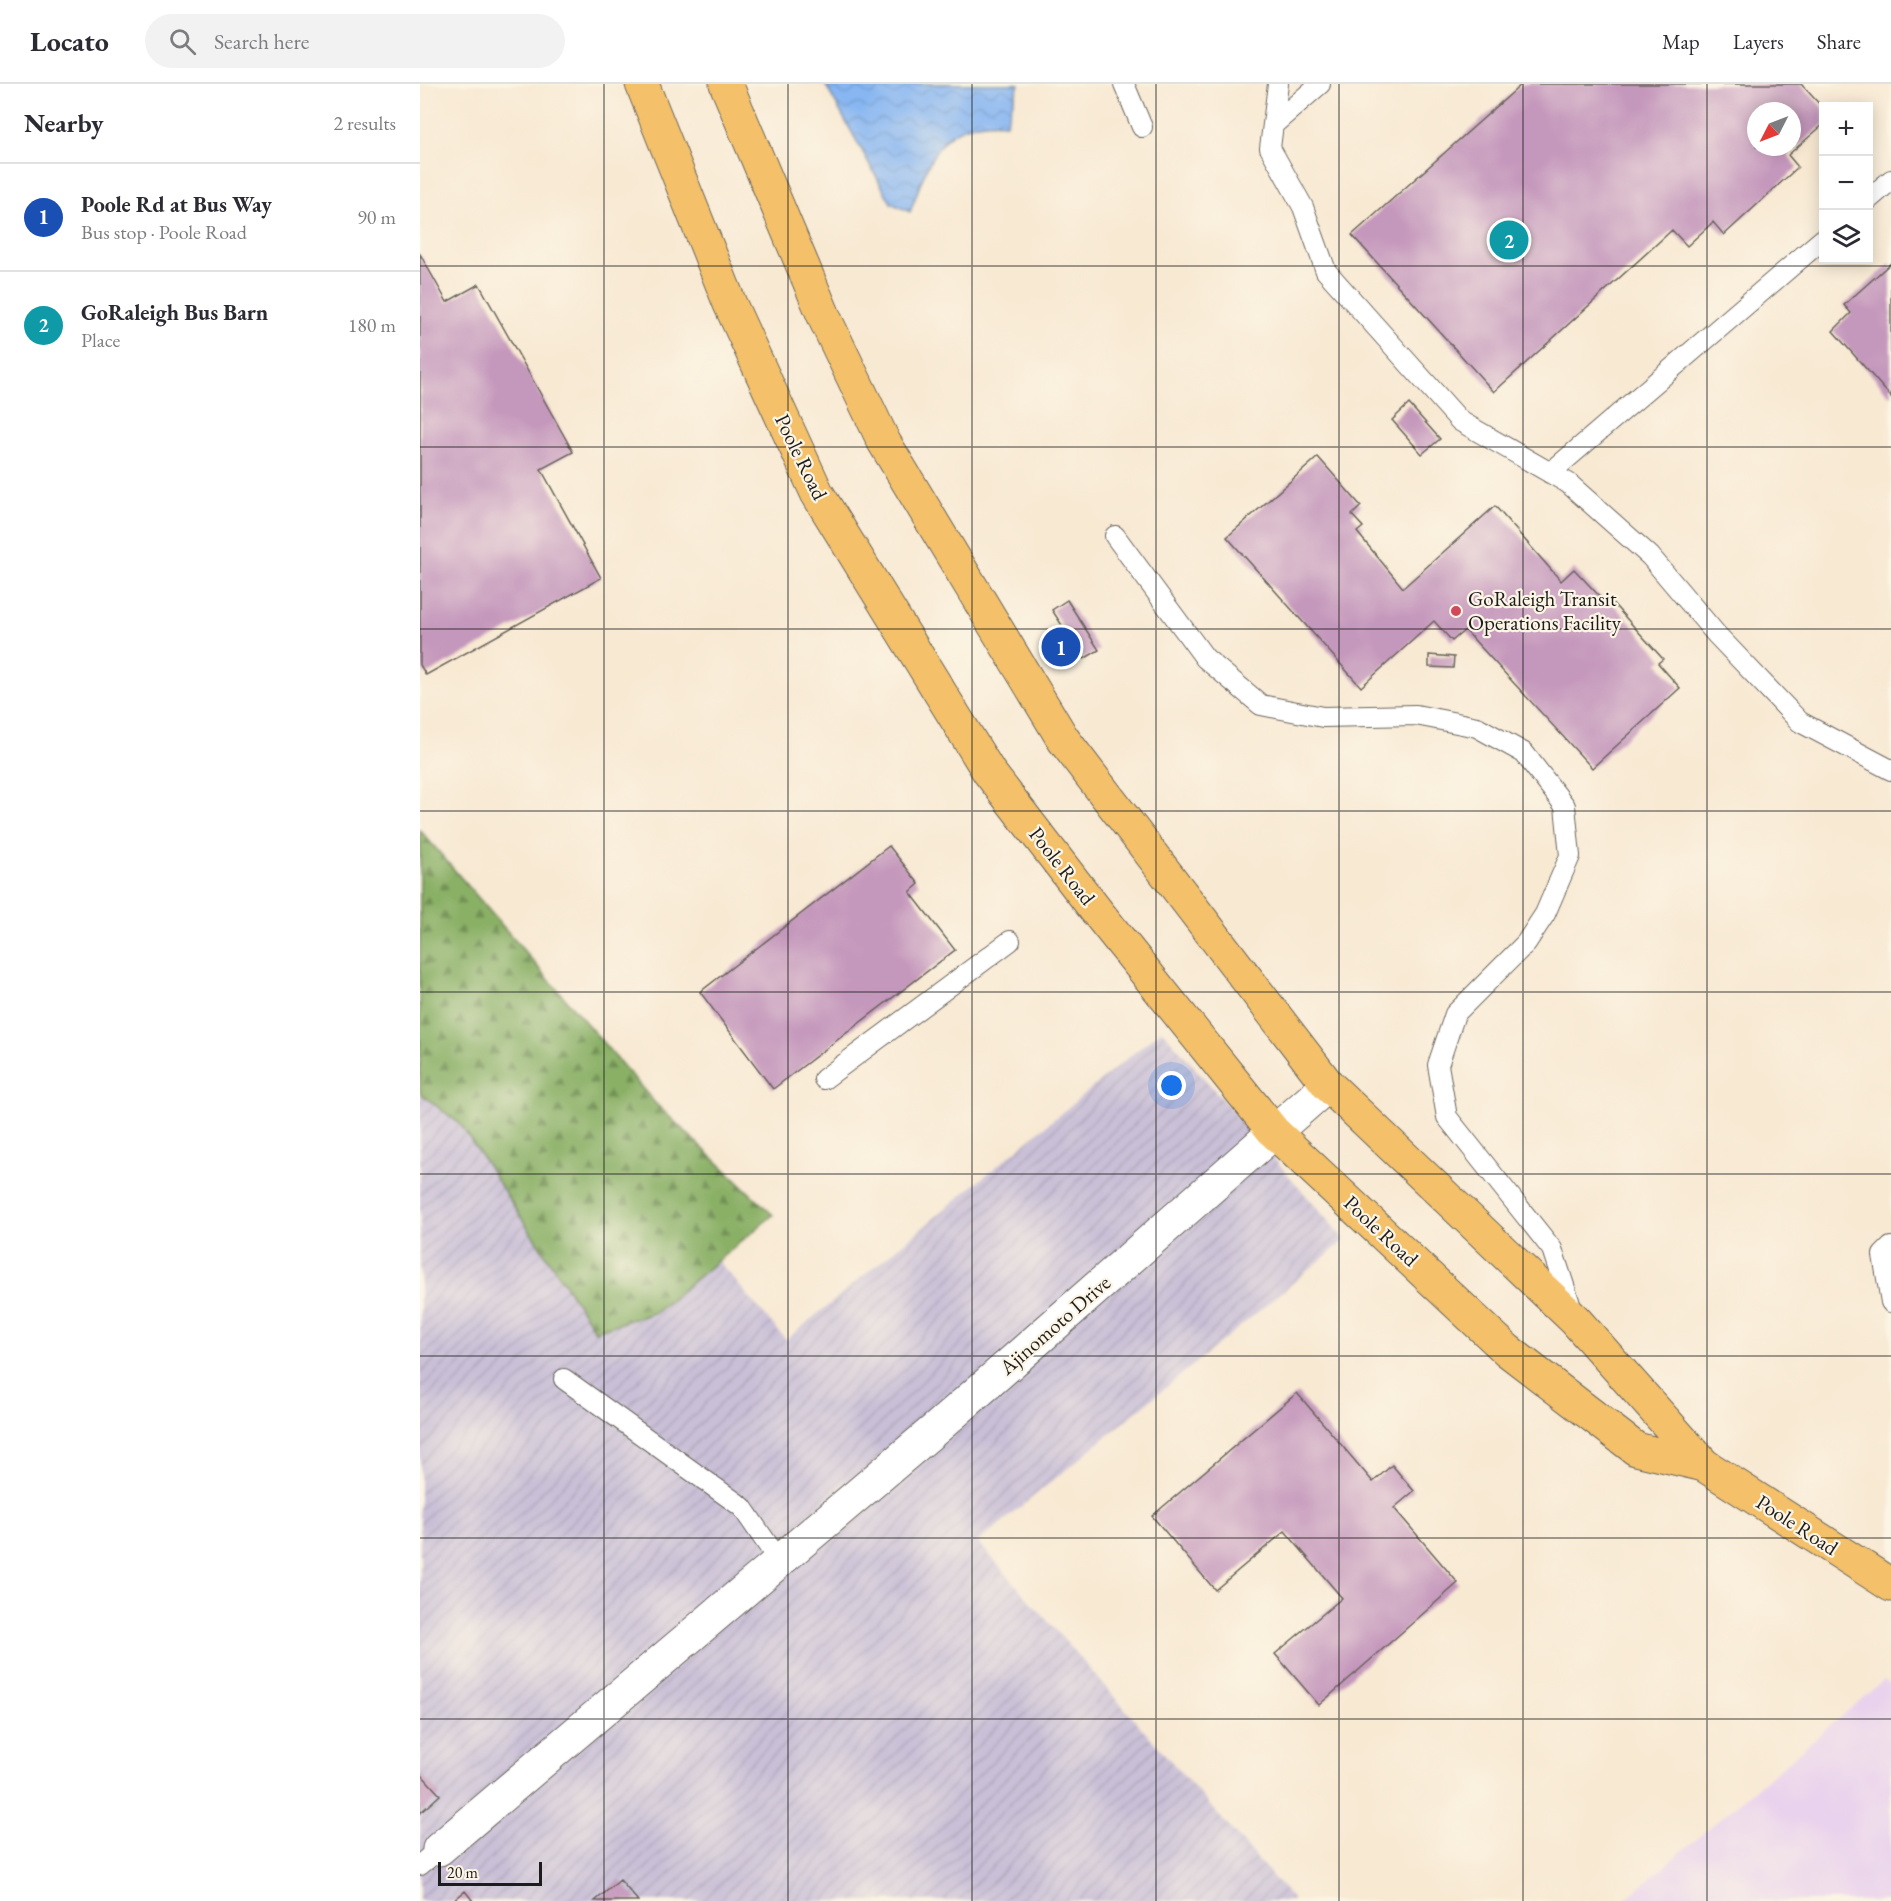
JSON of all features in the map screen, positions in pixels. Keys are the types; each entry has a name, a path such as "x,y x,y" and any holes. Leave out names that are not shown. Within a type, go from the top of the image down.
{"main road":[{"name":"Poole Road","path":"642,84 730,304 817,493 989,772 1143,972 1274,1132 1516,1357 1636,1449 1704,1465"},
{"name":"Poole Road","path":"726,84 826,321 884,442 1063,739 1328,1085 1575,1320 1704,1465 1891,1586"}],"street":[{"name":"Ajinomoto Drive","path":"430,1857 939,1426 1328,1085"}],"lane":[{"path":"1124,84 1142,126"},
{"path":"1278,84 1270,148 1303,207 1326,271 1460,421 1568,483 1650,556 1716,634 1800,722 1891,771"},
{"path":"1273,125 1320,84"},
{"path":"1873,196 1891,180"},
{"path":"1550,473 1819,242"},
{"path":"1115,536 1205,658 1261,705 1323,717 1416,715 1478,727 1524,753 1565,806 1570,856 1545,914 1526,943 1455,1014 1437,1065 1447,1117 1552,1249 1575,1320"},
{"path":"824,1079 1010,941"},
{"path":"1891,1247 1883,1255 1891,1302"},
{"path":"564,1379 742,1507 779,1561"}],"shaded area":[{"path":"420,914 786,1340 1162,1030 1345,1240 978,1542 1294,1901 420,1901"},
{"path":"1884,1680 1891,1685 1891,1901 1623,1901"}],"green space":[{"path":"420,830 655,1103 773,1215 656,1312 595,1331 461,1125 420,1093"}],"water":[{"path":"825,84 1019,84 1006,123 983,123 966,127 951,135 940,145 931,159 910,212 891,203"}],"building":[{"path":"1522,84 1801,84 1819,104 1819,128 1801,144 1801,102 1747,102 1747,156 1789,156 1798,167 1724,235 1713,222 1687,246 1672,230 1494,392 1352,235"},
{"path":"420,254 447,302 479,284 573,452 541,469 601,578 426,675 420,665"},
{"path":"1891,263 1891,397 1833,331 1851,313 1844,305"},
{"path":"1409,404 1440,439 1422,454 1392,420"},
{"name":"GoRaleigh Transit Operations Facility","path":"1318,457 1361,506 1352,515 1363,527 1357,532 1403,588 1495,506 1561,581 1574,569 1604,601 1608,598 1663,659 1658,663 1680,688 1592,768 1465,630 1452,641 1434,621 1361,687 1227,537"},
{"path":"1067,600 1099,650 1084,659 1052,610"},
{"path":"1429,655 1454,657 1453,668 1429,667"},
{"path":"889,846 919,884 910,892 955,950 773,1089 700,992"},
{"path":"1297,1393 1373,1482 1392,1465 1414,1491 1394,1508 1458,1583 1319,1705 1275,1654 1342,1598 1285,1531 1215,1590 1152,1516"},
{"path":"420,1773 440,1795 420,1813"},
{"path":"620,1880 638,1901 595,1901"},
{"path":"465,1891 473,1901 453,1901"}],"place":[{"name":"GoRaleigh Bus Barn","path":"1509,240"},
{"name":"GoRaleigh Transit Operations Facility","path":"1456,611"},
{"name":"Poole Rd at Bus Way","path":"1061,647"}]}
